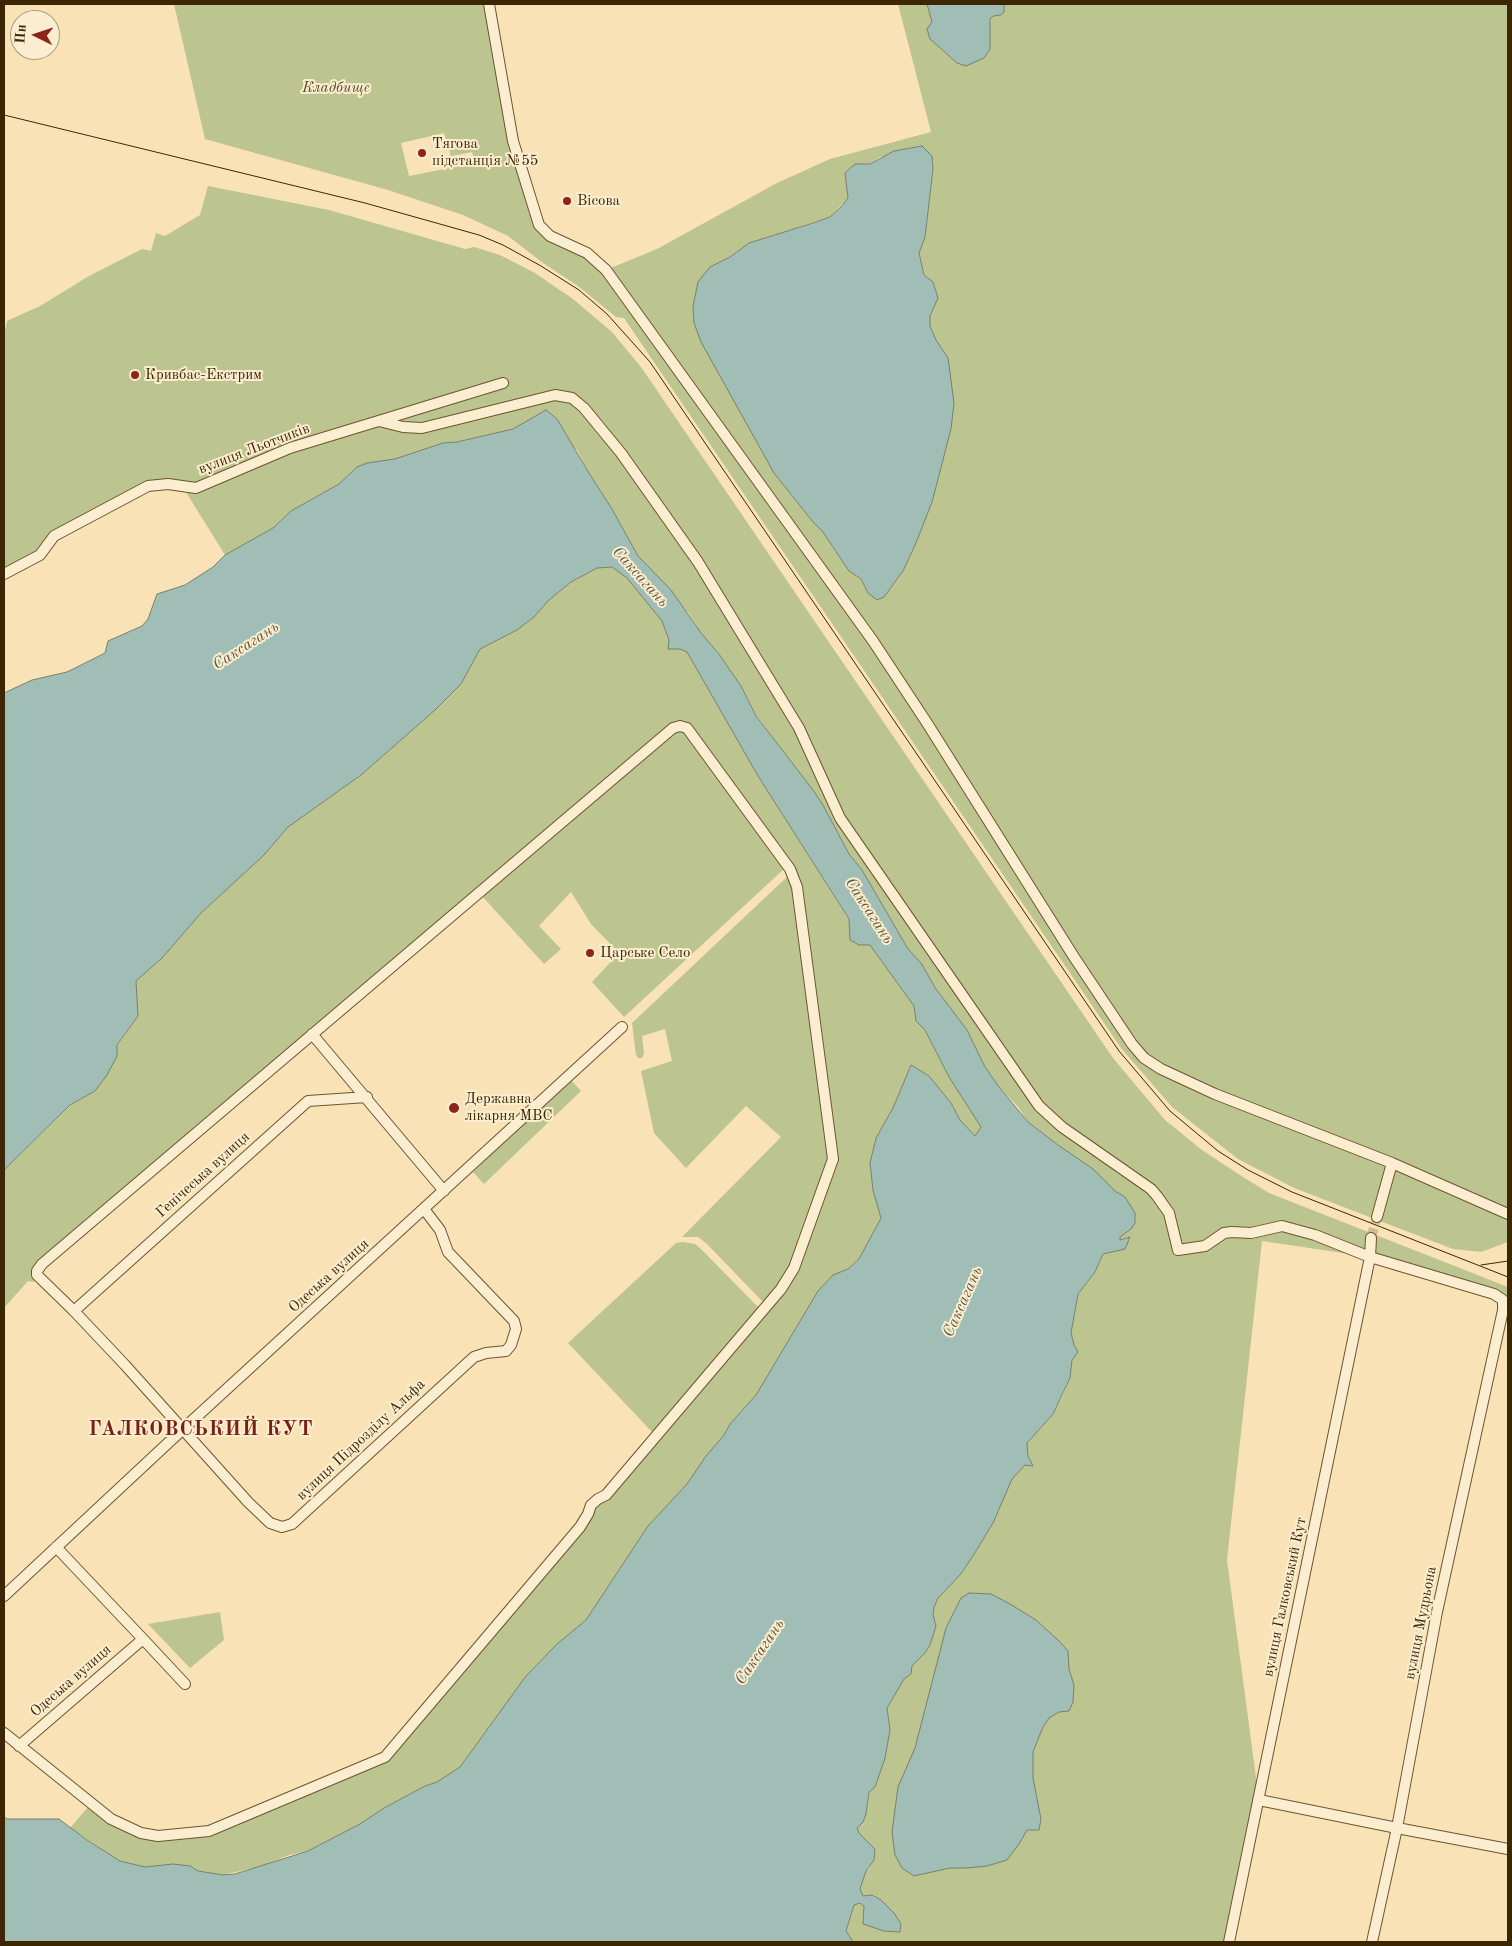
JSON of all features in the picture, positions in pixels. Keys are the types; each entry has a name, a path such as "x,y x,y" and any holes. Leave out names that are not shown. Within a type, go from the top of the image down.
{"street":[{"path":"488,4 513,141 539,225 550,236 587,253 606,270 873,641 933,732 1074,957 1132,1044 1144,1058 1161,1069 1215,1094 1392,1163 1508,1214"},
{"name":"вулиця Льотчиків","path":"4,574 40,555 54,536 148,486 168,484 196,488 290,448 504,383"},
{"path":"379,421 403,427 422,428 555,395 572,398 584,408 621,453 698,562 799,728 840,818 1040,1106 1062,1128 1151,1189 1169,1213 1178,1250 1205,1246 1224,1233 1245,1234 1282,1226 1314,1235 1370,1257"},
{"path":"4,1733 111,1819 141,1833 158,1836 209,1831 386,1757 580,1527 591,1505 606,1495 781,1288 794,1268 833,1159 797,887 790,869 687,728 680,726 673,728 312,1034 367,1097 444,1191"},
{"name":"Одеська вулиця","path":"4,1596 182,1430 622,1027"},
{"name":"вулиця Підрозділу Альфа","path":"312,1034 42,1264 37,1271 40,1280 74,1311 174,1418 182,1430 240,1493 270,1523 282,1527 292,1524 474,1356 506,1351 511,1345 516,1329 514,1321 448,1252 440,1230 424,1209"},
{"name":"Генічеська вулиця","path":"74,1311 308,1101 367,1097"},
{"path":"1377,1217 1392,1163"},
{"name":"вулиця Галковський Кут","path":"1229,1942 1370,1257 1371,1238"},
{"name":"вулиця Мудрьона","path":"1370,1257 1494,1294 1502,1300 1504,1310 1437,1612 1397,1828 1372,1942"},
{"path":"56,1547 185,1684"},
{"name":"Одеська вулиця","path":"19,1746 143,1639"},
{"path":"1259,1800 1508,1849"}],"green space":[{"name":"Кладбище","path":"174,4 489,4 513,141 539,225 606,270 657,249 777,183 830,159 931,132 898,4 927,4 932,22 930,39 957,63 984,58 990,49 990,19 1004,12 1004,4 1508,4 1508,1242 1481,1252 1453,1249 1294,1188 1238,1159 1172,1107 1121,1048 624,318 616,317 578,286 543,263 508,236 463,215 388,190 205,139","holes":["444,133 451,156 472,152 475,163 409,176 401,143","932,156 933,169 925,237 919,253 924,275 933,282 937,297 930,316 930,326 936,340 948,358 945,450 932,502 916,543 903,571 884,597 849,571 823,532 774,473 710,267 730,257 749,243 830,217 848,198 845,173 855,164 870,164 880,157"]},
{"path":"208,186 329,210 465,249 474,247 500,255 535,273 573,299 612,332 641,367 1113,1058 1165,1120 1202,1150 1269,1193 1508,1287 1508,1299 1370,1257 1262,1241 1227,1560 1259,1800 1229,1942 853,1942 846,1931 854,1905 860,1903 864,1906 863,1924 884,1931 900,1932 881,1900 873,1895 863,1896 860,1889 866,1871 870,1868 857,1828 863,1822 868,1805 869,1792 878,1780 878,1775 885,1758 890,1730 887,1708 904,1679 911,1674 912,1666 930,1645 936,1626 933,1615 938,1598 960,1575 973,1556 993,1523 1011,1479 1025,1465 1028,1456 1027,1443 1053,1414 1063,1395 1070,1378 1072,1360 1075,1355 1071,1333 1078,1294 1095,1272 1103,1254 1118,1249 1129,1237 1119,1240 1120,1237 1131,1229 1125,1197 1115,1191 1093,1169 1028,1122 1019,1108 999,1087 985,1067 967,1030 936,989 921,963 908,949 862,870 849,854 823,805 756,715 741,686 719,654 701,633 689,614 638,556 577,450 527,422 513,429 457,442 443,443 395,459 357,467 339,484 291,511 273,528 225,555 179,481 166,479 146,482 37,553 4,569 4,335 7,321 40,306 89,276 142,249 151,251 156,233 165,236 200,215"},
{"path":"612,567 627,578 662,621 669,640 687,652 758,776 849,920 849,932 859,945 870,945 914,1006 917,1020 925,1030 949,1077 982,1127 975,1136 960,1120 951,1103 929,1076 911,1065 893,1108 876,1138 870,1163 873,1190 881,1218 859,1259 848,1269 833,1275 818,1291 756,1395 730,1424 724,1435 706,1456 687,1484 648,1526 586,1620 556,1645 526,1676 460,1767 437,1782 425,1786 384,1808 360,1824 308,1851 289,1855 262,1866 223,1875 198,1871 190,1866 145,1867 120,1861 70,1828 89,1806 140,1836 210,1834 387,1761 594,1507 783,1290 837,1159 800,886 681,722 309,1031 33,1269 32,1276 34,1282 28,1281 4,1308 4,1170 71,1105 95,1091 117,1056 117,1046 138,1016 136,981 162,958 201,913 264,855 288,827 361,775 435,710 461,684 480,649 517,630 534,617 549,600 571,582 597,568"},
{"path":"675,730 685,731 785,868 624,1017 592,982 619,953 591,924 571,892 539,926 561,949 544,964 482,896"},
{"path":"788,876 792,885 830,1158 791,1267 764,1303 706,1243 698,1237 682,1237 781,1137 746,1106 686,1168 654,1133 641,1071 672,1061 665,1029 642,1036 644,1053 642,1058 638,1058 632,1023"},
{"path":"570,1079 581,1091 484,1184 473,1172"},
{"path":"676,1243 695,1244 701,1249 759,1308 653,1433 568,1343"},
{"path":"220,1612 224,1640 190,1668 148,1624"}],"water":[{"path":"927,4 1004,4 1004,12 990,19 990,49 984,58 966,66 957,63 930,39 927,29 932,22"},
{"path":"922,146 932,156 933,169 925,237 919,253 924,275 933,282 938,298 930,316 930,326 936,340 948,358 954,403 951,429 932,502 916,543 903,571 884,597 877,600 868,593 861,579 849,571 823,532 774,473 701,342 694,323 693,306 698,282 710,267 730,257 749,243 830,217 848,198 845,173 855,164 870,164 894,151"},
{"name":"Саксагань","path":"546,410 557,419 612,509 638,556 671,590 701,633 719,654 741,686 756,716 813,790 849,854 862,870 908,949 921,963 936,989 967,1030 985,1067 999,1087 1028,1122 1093,1169 1115,1191 1125,1197 1135,1213 1135,1223 1131,1229 1120,1237 1120,1240 1130,1237 1125,1249 1103,1254 1095,1272 1078,1294 1071,1333 1078,1352 1072,1360 1070,1378 1053,1414 1027,1443 1028,1456 1033,1466 1025,1465 1012,1479 993,1523 973,1556 960,1575 938,1598 933,1615 936,1626 930,1645 912,1666 911,1674 904,1679 887,1708 890,1730 885,1758 875,1787 869,1792 863,1822 857,1828 859,1833 875,1849 874,1860 866,1871 860,1889 863,1896 872,1895 881,1900 894,1913 901,1924 900,1932 884,1931 863,1924 864,1906 860,1903 854,1905 846,1931 853,1942 4,1942 4,1817 7,1819 59,1819 120,1861 145,1867 173,1864 190,1866 198,1871 223,1875 235,1874 308,1851 360,1824 384,1808 425,1786 437,1782 460,1767 526,1676 556,1645 586,1620 648,1526 687,1484 706,1456 724,1435 730,1424 756,1395 818,1291 833,1275 848,1269 859,1259 881,1218 873,1190 870,1163 876,1138 893,1108 911,1065 929,1076 951,1103 960,1120 975,1136 981,1127 949,1077 925,1030 916,1021 914,1006 870,945 859,945 850,940 849,919 758,776 687,652 680,649 668,649 669,640 662,621 627,578 612,567 597,568 571,582 549,600 534,617 517,630 480,649 461,684 435,710 361,775 288,827 264,855 201,913 162,958 136,981 138,1016 117,1045 117,1056 107,1075 95,1091 70,1105 4,1170 4,693 32,680 67,672 105,653 108,641 142,626 148,619 157,594 185,585 213,567 225,555 273,528 291,511 339,484 357,467 367,463 395,459 443,443 457,442 513,429"},
{"path":"969,1593 991,1594 1010,1604 1036,1620 1059,1641 1068,1651 1069,1669 1074,1685 1073,1702 1069,1711 1059,1712 1049,1718 1043,1727 1033,1752 1033,1778 1041,1819 1039,1830 1027,1830 1007,1860 987,1866 950,1868 914,1876 902,1868 895,1855 892,1832 898,1787 915,1748 946,1628 961,1598"}],"tunnel":[{"path":"1371,1238 1377,1217"}],"tram line":[{"path":"4,115 365,203 479,235 503,245 579,290 607,314 650,362 1119,1051 1170,1111 1218,1151 1248,1170 1292,1192 1508,1277"},
{"path":"1481,1265 1508,1261"}],"place":[{"name":"Тягова підстанція №55","path":"422,153"},
{"name":"Вісова","path":"567,201"},
{"name":"Кривбас-Екстрим","path":"135,375"},
{"name":"Царське Село","path":"590,953"},
{"name":"Державна лікарня МВС","path":"454,1108"}],"district":[{"name":"ГАЛКОВСЬКИЙ КУТ","path":"201,1430"}]}
